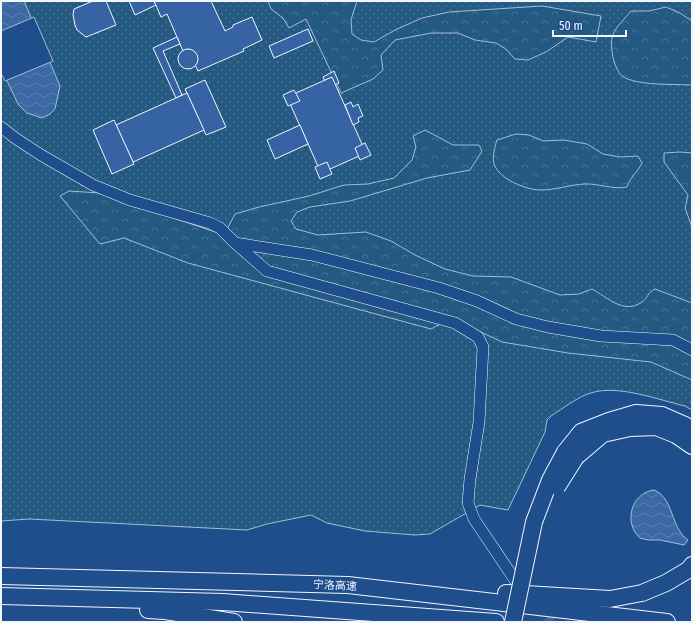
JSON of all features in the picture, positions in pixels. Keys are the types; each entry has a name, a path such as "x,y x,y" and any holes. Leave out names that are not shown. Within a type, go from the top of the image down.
{"highway":[{"path":"525,622 544,525 556,488 581,432 609,421 636,413 662,415 685,425 692,431"},
{"path":"513,622 534,522 550,480 571,455 603,434 630,428 656,427 676,435 692,446"},
{"path":"348,585 610,599 642,593 666,583 688,570 692,565"},
{"name":"宁洛高速","path":"1,576 348,585 667,622"},
{"path":"1,597 165,611 234,622"},
{"path":"1,597 223,602 496,622"}],"street":[{"path":"1,127 41,156 93,185 130,200 210,223 220,228 267,271 455,323 478,337 483,347 479,422 470,478 468,503 474,519 515,580"},
{"path":"235,243 312,255 439,288 477,301 516,319 602,336 673,340 692,350"}],"green space":[{"path":"1,1 692,1 692,410 685,406 651,397 613,390 591,393 581,397 547,420 545,432 508,510 480,505 430,534 415,535 365,531 327,523 311,515 267,524 247,530 29,519 1,521"},
{"path":"268,1 357,1 351,20 352,34 361,40 374,42 395,30 422,18 449,12 542,6 601,16 596,42 568,37 546,52 528,60 515,59 506,49 496,43 475,40 458,33 431,33 395,40 381,55 383,70 373,79 341,93 306,19 289,28 283,18 271,9"},
{"path":"666,7 680,13 692,21 692,85 646,83 628,79 621,75 614,62 612,42 614,31 631,11 649,11"},
{"path":"425,130 453,145 479,145 482,151 470,170 427,178 350,201 310,207 297,212 291,221 296,229 318,235 366,232 391,241 415,255 445,269 473,276 511,277 560,295 579,294 592,289 622,306 629,307 635,306 642,302 650,292 655,289 692,303 692,380 651,362 568,353 502,342 451,318 431,329 188,263 124,238 100,244 60,196 69,191 100,193 224,235 235,214 309,196 344,185 368,184 394,178 412,160 416,147 413,136"},
{"path":"516,134 529,135 543,141 564,140 587,144 603,154 620,157 638,156 642,163 627,187 616,188 595,184 584,184 546,190 528,188 507,179 497,169 493,161 497,140"},
{"path":"664,153 692,153 692,227 685,208 688,195 664,162"}],"water":[{"path":"1,1 24,1 60,86 55,109 50,114 42,118 27,113 18,104 1,68"},
{"path":"654,490 660,493 664,498 678,527 688,540 684,545 640,538 635,532 631,517 635,503 646,492"}],"pier":[{"path":"34,17 53,61 5,81 1,73 1,31"}],"building":[{"path":"93,1 106,1 116,25 86,37 77,30 73,15 74,9"},
{"path":"129,1 154,1 156,5 135,15"},
{"path":"154,1 211,1 225,31 233,27 233,25 252,17 262,40 243,49 244,51 198,71 188,49 183,51 167,14 161,17"},
{"path":"308,29 313,41 274,58 269,46"},
{"path":"177,37 180,44 163,51 182,95 176,98 153,48"},
{"path":"188,49 195,52 198,59 195,66 188,69 181,66 178,59 181,52"},
{"path":"334,71 339,83 328,88 323,77"},
{"path":"332,77 366,153 321,173 287,97"},
{"path":"205,80 226,127 206,135 185,89"},
{"path":"294,90 300,101 288,106 283,95"},
{"path":"187,93 204,130 133,162 116,125"},
{"path":"351,102 353,107 358,104 363,116 358,118 359,122 353,125 345,105"},
{"path":"114,120 134,164 112,174 93,130"},
{"path":"300,125 308,144 275,159 267,140"},
{"path":"365,143 371,155 360,160 355,148"},
{"path":"327,162 332,174 320,179 315,167"}],"tunnel":[{"path":"536,605 551,622"}]}
